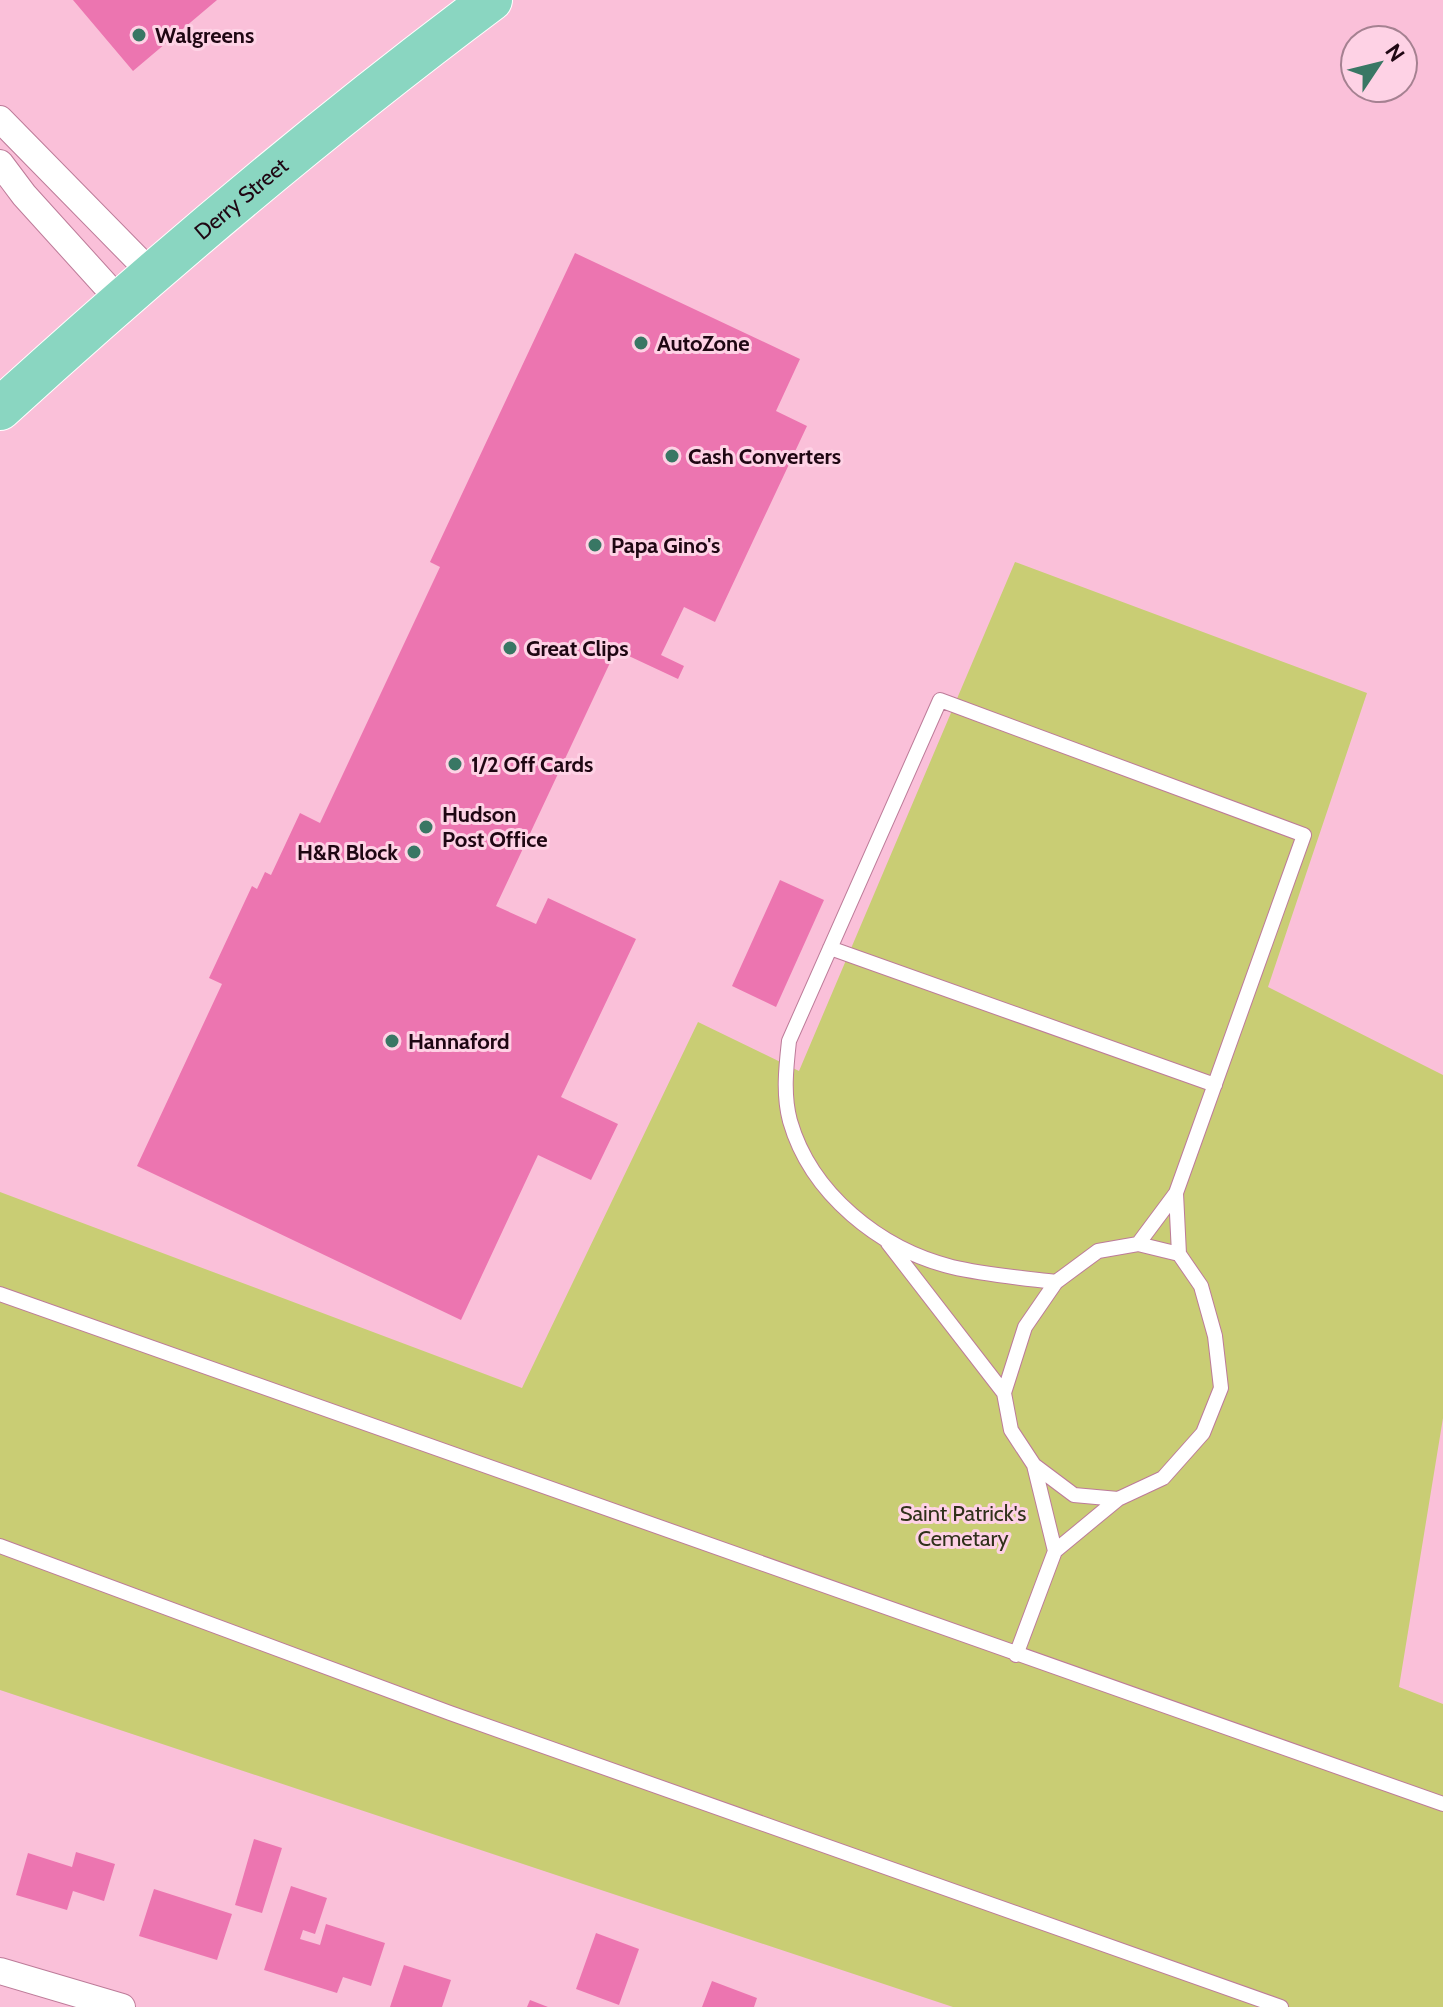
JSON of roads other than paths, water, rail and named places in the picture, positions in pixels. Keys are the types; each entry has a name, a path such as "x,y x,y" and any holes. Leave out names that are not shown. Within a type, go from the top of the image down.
{"main road":[{"name":"Derry Street","path":"0,409 151,273 359,101 491,0"}],"street":[{"path":"0,119 151,273"},
{"path":"0,163 24,195 119,300"},
{"path":"0,1971 122,2007"}],"lane":[{"path":"1055,1551 1034,1465 1011,1430 1004,1393 887,1243 848,1211 820,1182 802,1152 790,1120 785,1086 789,1041 940,700 1304,835 1176,1193 1138,1244"},
{"path":"830,948 1215,1085"},
{"path":"1016,1655 1055,1551 1118,1499 1163,1478 1203,1433 1221,1388 1215,1336 1201,1286 1179,1254 1176,1193"},
{"path":"887,1243 951,1267 1056,1282"},
{"path":"1004,1393 1025,1327 1056,1282 1098,1251 1138,1244 1179,1254"},
{"path":"0,1294 1443,1804"},
{"path":"1034,1465 1074,1495 1118,1499"},
{"path":"0,1546 450,1713 1281,2007"}],"place":[{"name":"Walgreens","path":"139,35"},
{"name":"AutoZone","path":"641,343"},
{"name":"Cash Converters","path":"672,456"},
{"name":"Papa Gino's","path":"595,545"},
{"name":"Great Clips","path":"510,648"},
{"name":"1/2 Off Cards","path":"455,764"},
{"name":"Hudson Post Office","path":"426,827"},
{"name":"H&R Block","path":"414,852"},
{"name":"Hannaford","path":"392,1041"}],"park label":[{"name":"Saint Patrick's Cemetary","path":"963,1526"}]}
